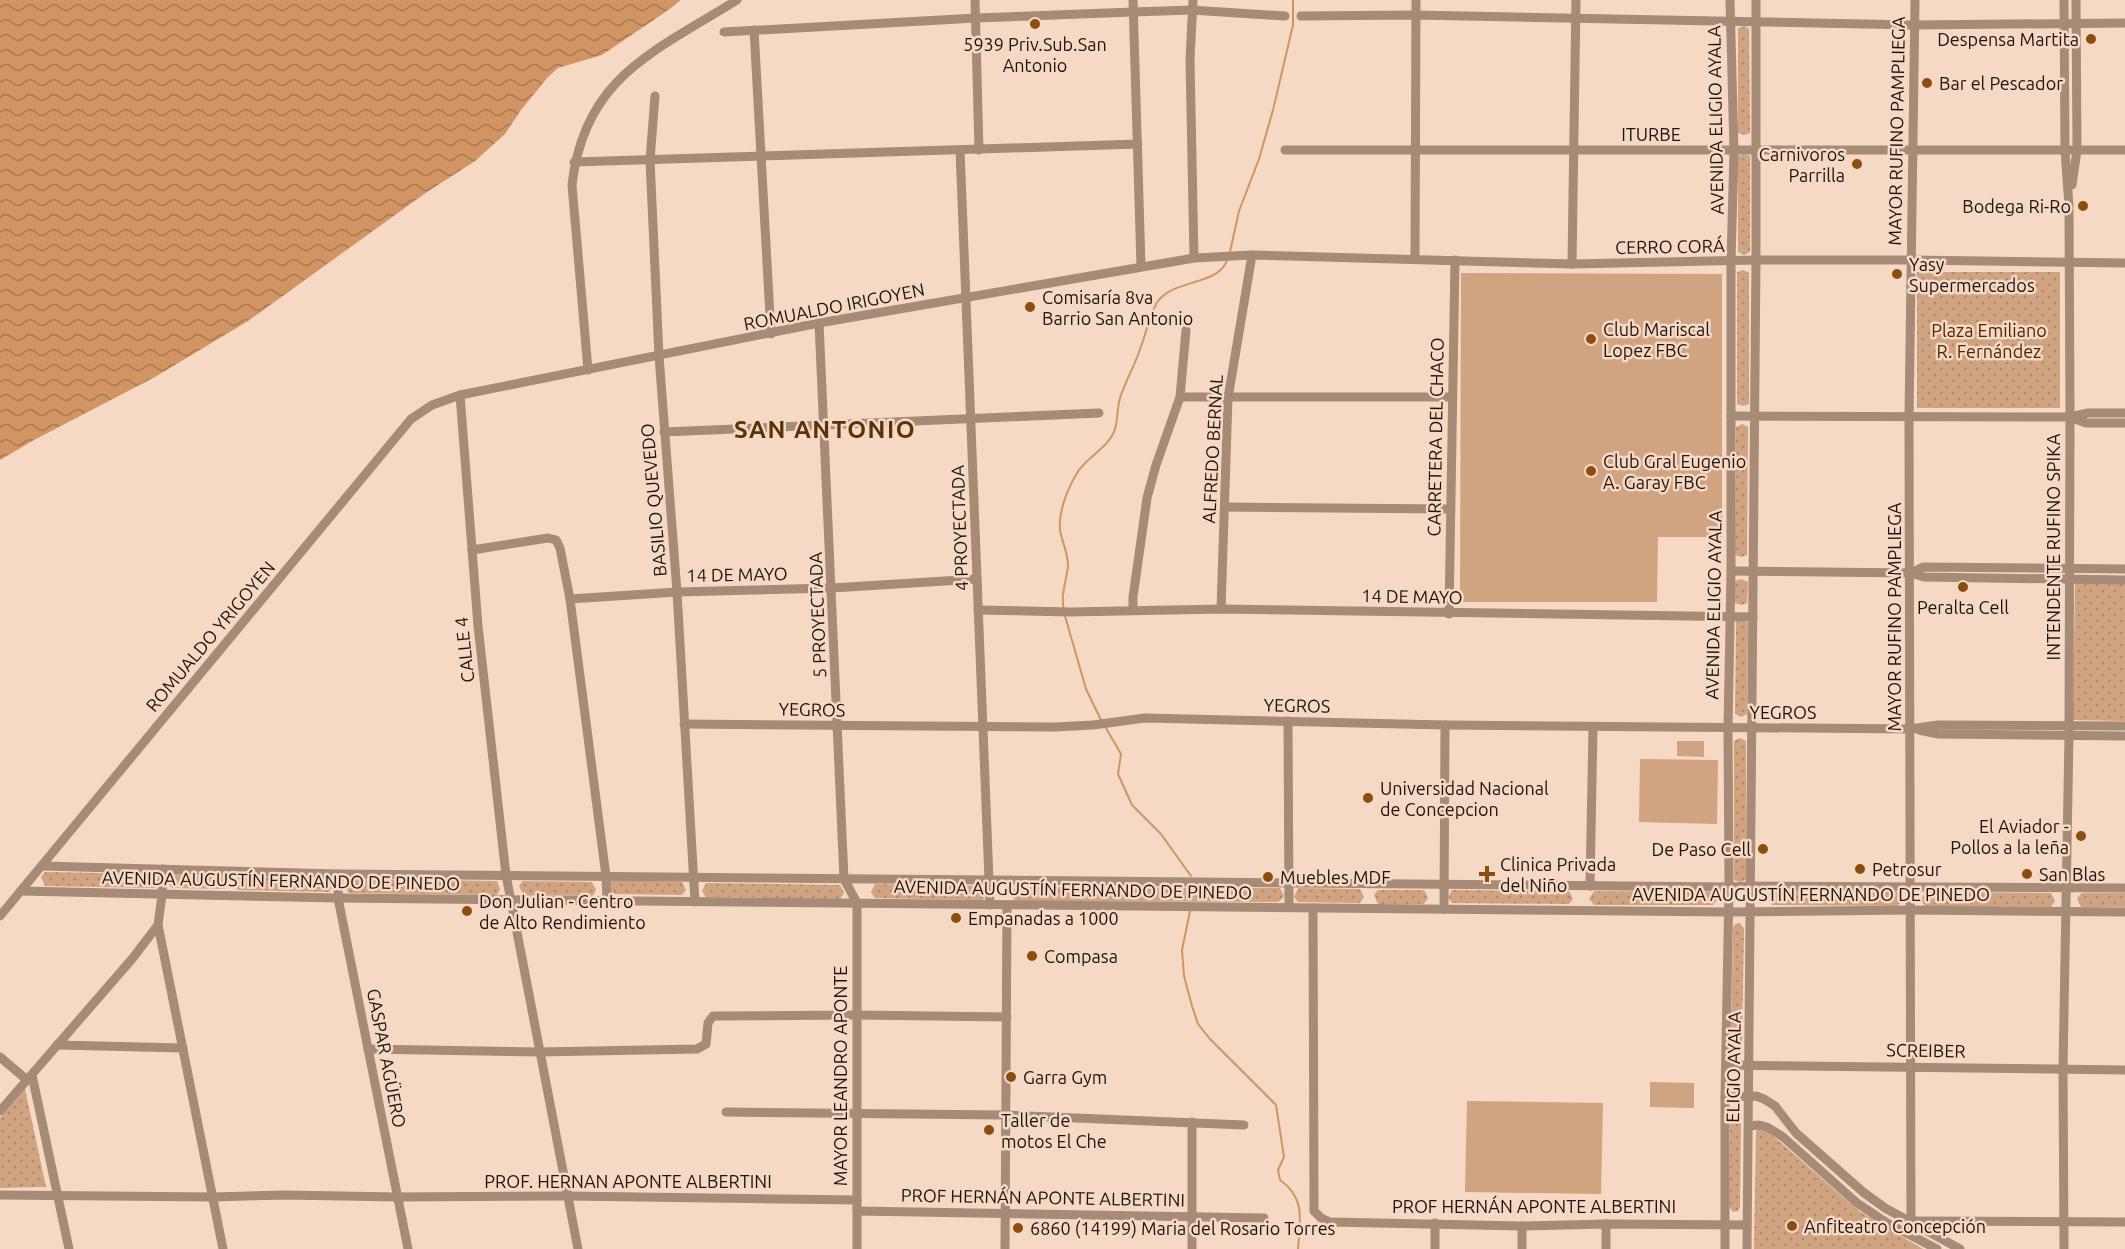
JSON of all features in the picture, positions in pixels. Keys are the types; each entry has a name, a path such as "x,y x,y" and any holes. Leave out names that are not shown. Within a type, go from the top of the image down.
{"street":[{"path":"588,370 572,185 574,162 587,124 610,88 625,73 737,0"},
{"path":"975,0 979,150"},
{"path":"1133,0 1141,266"},
{"path":"1193,0 1191,10 1194,258"},
{"path":"1415,259 1416,0"},
{"path":"1572,264 1576,0"},
{"name":"AVENIDA ELIGIO AYALA","path":"1729,887 1731,261 1734,151 1730,0"},
{"path":"1751,886 1756,0"},
{"name":"MAYOR RUFINO PAMPLIEGA","path":"1911,1234 1909,417 1915,0"},
{"name":"INTENDENTE RUFINO SPIKA","path":"2064,0 2065,151 2070,263 2069,731 2065,911 2064,1249"},
{"name":"INTENDENTE RUFINO SPIKA","path":"2069,206 2077,150 2076,0"},
{"path":"724,32 976,18 1191,10 1285,16"},
{"path":"1301,16 1415,15 1915,25 2125,23"},
{"path":"754,30 771,334"},
{"name":"BASILIO QUEVEDO","path":"655,96 650,160 659,356 677,592 695,902"},
{"path":"574,162 761,158 1138,144"},
{"name":"4 PROYECTADA","path":"960,150 990,904"},
{"name":"ITURBE","path":"1285,150 2125,150"},
{"name":"CERRO CORÁ","path":"1216,257 1252,255 1572,264 1756,260 2125,263"},
{"name":"ALFREDO BERNAL","path":"1221,609 1228,398 1252,255"},
{"name":"ROMUALDO IRIGOYEN","path":"460,395 819,323 1141,266 1216,257"},
{"name":"CARRETERA DEL CHACO","path":"1449,614 1455,260"},
{"name":"5 PROYECTADA","path":"819,323 844,879 857,903"},
{"path":"1133,610 1147,498 1180,398 1186,330"},
{"name":"CALLE 4","path":"460,395 478,626 506,875 578,1249"},
{"name":"ROMUALDO YRIGOYEN","path":"0,916 411,419 432,405 460,395"},
{"path":"1180,398 1452,398"},
{"path":"664,432 1099,413"},
{"path":"1731,416 2070,417 2088,413 2125,413"},
{"path":"2070,417 2086,423 2125,423"},
{"path":"1225,507 1450,509"},
{"path":"472,550 548,538 556,540 560,548 570,599 606,876 607,900"},
{"path":"1911,573 1923,567 2125,569"},
{"path":"1731,571 1911,573 1924,577 2125,580"},
{"name":"14 DE MAYO","path":"570,599 677,592 832,588 977,579"},
{"name":"14 DE MAYO","path":"978,610 1070,612 1221,609 1753,617"},
{"name":"YEGROS","path":"684,724 1055,727 1145,718 1593,727 1910,729 1938,725 2125,736"},
{"path":"1288,722 1288,908"},
{"path":"1444,909 1445,725"},
{"name":"YEGROS","path":"2069,731 2125,726"},
{"path":"1590,886 1593,727"},
{"name":"AVENIDA AUGUSTÍN FERNANDO DE PINEDO","path":"42,866 339,874 1590,886 2125,888"},
{"path":"163,869 158,925 223,1249"},
{"name":"GASPAR AGÜERO","path":"339,874 338,898 408,1249"},
{"name":"ELIGIO AYALA","path":"1747,1249 1751,886"},
{"name":"ELIGIO AYALA","path":"1725,1249 1729,887"},
{"name":"AVENIDA AUGUSTÍN FERNANDO DE PINEDO","path":"21,891 338,898 1288,908 1728,912 1911,910 2125,912"},
{"name":"MAYOR LEANDRO APONTE","path":"856,1249 857,903"},
{"path":"1005,1249 1007,905"},
{"name":"PROF HERNÁN APONTE ALBERTINI","path":"1313,908 1314,1210 1321,1218 1330,1222 1522,1226 1725,1223 1747,1225"},
{"path":"0,1111 132,959 158,925"},
{"path":"368,1049 539,1052 697,1049 706,1044 708,1023 713,1016 1007,1017"},
{"path":"57,1045 183,1048"},
{"path":"0,1057 29,1077 69,1249"},
{"name":"SCREIBER","path":"1726,1065 2125,1070"},
{"path":"1725,1097 1756,1096 1775,1106 1796,1133 1843,1175 1886,1208 1960,1249"},
{"path":"726,1112 1005,1115 1244,1125"},
{"path":"1192,1122 1192,1249"},
{"path":"1749,1126 1767,1127 1783,1137 1857,1203 1887,1223 1936,1249"},
{"path":"0,1195 398,1197"},
{"name":"PROF. HERNAN APONTE ALBERTINI","path":"398,1197 567,1196 857,1200"},
{"name":"PROF HERNÁN APONTE ALBERTINI","path":"856,1210 1264,1218"},
{"path":"1910,1221 2125,1222"},
{"path":"1435,1223 1435,1249"},
{"path":"1606,1224 1606,1249"},
{"path":"1522,1226 1522,1249"}],"green space":[{"path":"1745,26 1749,29 1750,133 1744,135 1738,133 1738,28"},
{"path":"1744,154 1750,156 1750,252 1744,255 1738,252 1738,156"},
{"path":"1743,270 1749,273 1749,404 1743,406 1737,404 1737,272"},
{"name":"Plaza Emiliano R. Fernández","path":"1917,272 2060,272 2060,408 1917,408"},
{"path":"1461,273 1722,274 1722,537 1658,537 1657,602 1460,602"},
{"path":"1742,424 1748,427 1747,555 1741,557 1735,555 1736,427"},
{"path":"1741,579 1748,582 1747,603 1741,605 1735,603 1735,581"},
{"path":"2075,583 2125,583 2125,721 2073,720"},
{"path":"1737,621 1748,623 1747,714 1741,717 1735,714"},
{"path":"1740,738 1746,741 1746,880 1740,882 1734,880 1734,741"},
{"path":"1677,741 1704,741 1704,757 1677,756"},
{"path":"1640,759 1718,760 1717,824 1639,822"},
{"path":"45,872 155,874 159,882 155,888 45,886 41,877"},
{"path":"172,874 225,876 228,884 225,889 172,888 168,883"},
{"path":"238,876 329,878 333,886 329,892 238,890 234,885"},
{"path":"349,879 497,881 500,889 497,895 349,893 345,888"},
{"path":"612,880 682,882 686,890 682,895 613,894 610,892"},
{"path":"523,881 592,882 596,890 593,896 523,895 519,886"},
{"path":"706,883 840,885 844,893 840,899 706,897 702,891"},
{"path":"875,884 982,886 986,894 983,900 875,898 871,892"},
{"path":"1015,887 1280,888 1284,896 1277,902 1015,901 1011,893"},
{"path":"1298,888 1360,889 1364,897 1360,903 1298,902 1294,897"},
{"path":"1378,890 1424,890 1428,898 1424,904 1378,904 1374,895"},
{"path":"1452,890 1569,891 1573,899 1569,904 1452,903 1448,898"},
{"path":"1594,891 1714,892 1717,900 1713,905 1594,905 1589,899"},
{"path":"1772,891 1898,892 1902,900 1898,906 1772,905 1768,899"},
{"path":"1925,892 2051,893 2055,901 2051,907 1925,906 1921,900"},
{"path":"2082,893 2125,893 2125,907 2081,907 2077,898"},
{"path":"1740,923 1744,929 1742,1045 1740,1049 1735,1050 1731,1044 1733,928 1735,924"},
{"path":"1650,1082 1694,1083 1694,1108 1650,1107"},
{"path":"25,1089 46,1187 0,1188 0,1118"},
{"path":"1467,1101 1603,1103 1601,1194 1465,1192"},
{"path":"1736,1112 1741,1118 1740,1207 1738,1211 1733,1212 1729,1207 1730,1118 1732,1113"},
{"path":"1763,1129 1780,1142 1859,1211 1923,1249 1754,1249 1756,1131"}],"water":[{"path":"0,0 681,0 602,55 558,68 521,110 505,134 475,161 427,192 248,321 155,377 0,460"}],"waterway":[{"path":"1230,252 1239,211 1259,159 1273,110 1293,25 1293,0"},
{"path":"1064,610 1063,593 1068,565 1060,523 1065,498 1079,470 1109,441 1112,435 1124,386 1158,301 1175,289 1216,273 1228,258"},
{"path":"1065,616 1086,689 1101,720"},
{"path":"1106,728 1121,754 1118,774 1132,805 1161,834 1191,876"},
{"path":"1190,889 1190,898"},
{"path":"1190,911 1182,950 1184,976 1192,1006 1198,1024 1210,1039 1276,1105 1284,1157 1278,1170 1280,1180 1294,1194 1298,1202 1300,1211 1298,1249"}],"place":[{"name":"5939 Priv.Sub.San Antonio","path":"1035,24"},
{"name":"Despensa Martita","path":"2091,39"},
{"name":"Bar el Pescador","path":"1927,83"},
{"name":"Carnivoros Parrilla","path":"1857,164"},
{"name":"Bodega Ri-Ro","path":"2083,206"},
{"name":"Yasy Supermercados","path":"1897,274"},
{"name":"Comisaría 8va Barrio San Antonio","path":"1030,307"},
{"name":"Club Mariscal Lopez FBC","path":"1591,339"},
{"name":"Club Gral Eugenio A. Garay FBC","path":"1591,471"},
{"name":"Peralta Cell","path":"1963,587"},
{"name":"Universidad Nacional de Concepcion","path":"1368,798"},
{"name":"El Aviador - Pollos a la leña","path":"2081,836"},
{"name":"De Paso Cell","path":"1763,849"},
{"name":"Petrosur","path":"1860,869"},
{"name":"Clinica Privada del Niño","path":"1487,874"},
{"name":"San Blas","path":"2027,874"},
{"name":"Muebles MDF","path":"1268,877"},
{"name":"Don Julian - Centro de Alto Rendimiento","path":"467,911"},
{"name":"Empanadas a 1000","path":"956,918"},
{"name":"Compasa","path":"1032,956"},
{"name":"Garra Gym","path":"1011,1077"},
{"name":"Taller de motos El Che","path":"989,1130"},
{"name":"Anfiteatro Concepción","path":"1792,1226"},
{"name":"6860 (14199) Maria del Rosario Torres","path":"1018,1228"}],"district":[{"name":"SAN ANTONIO","path":"825,429"}]}
